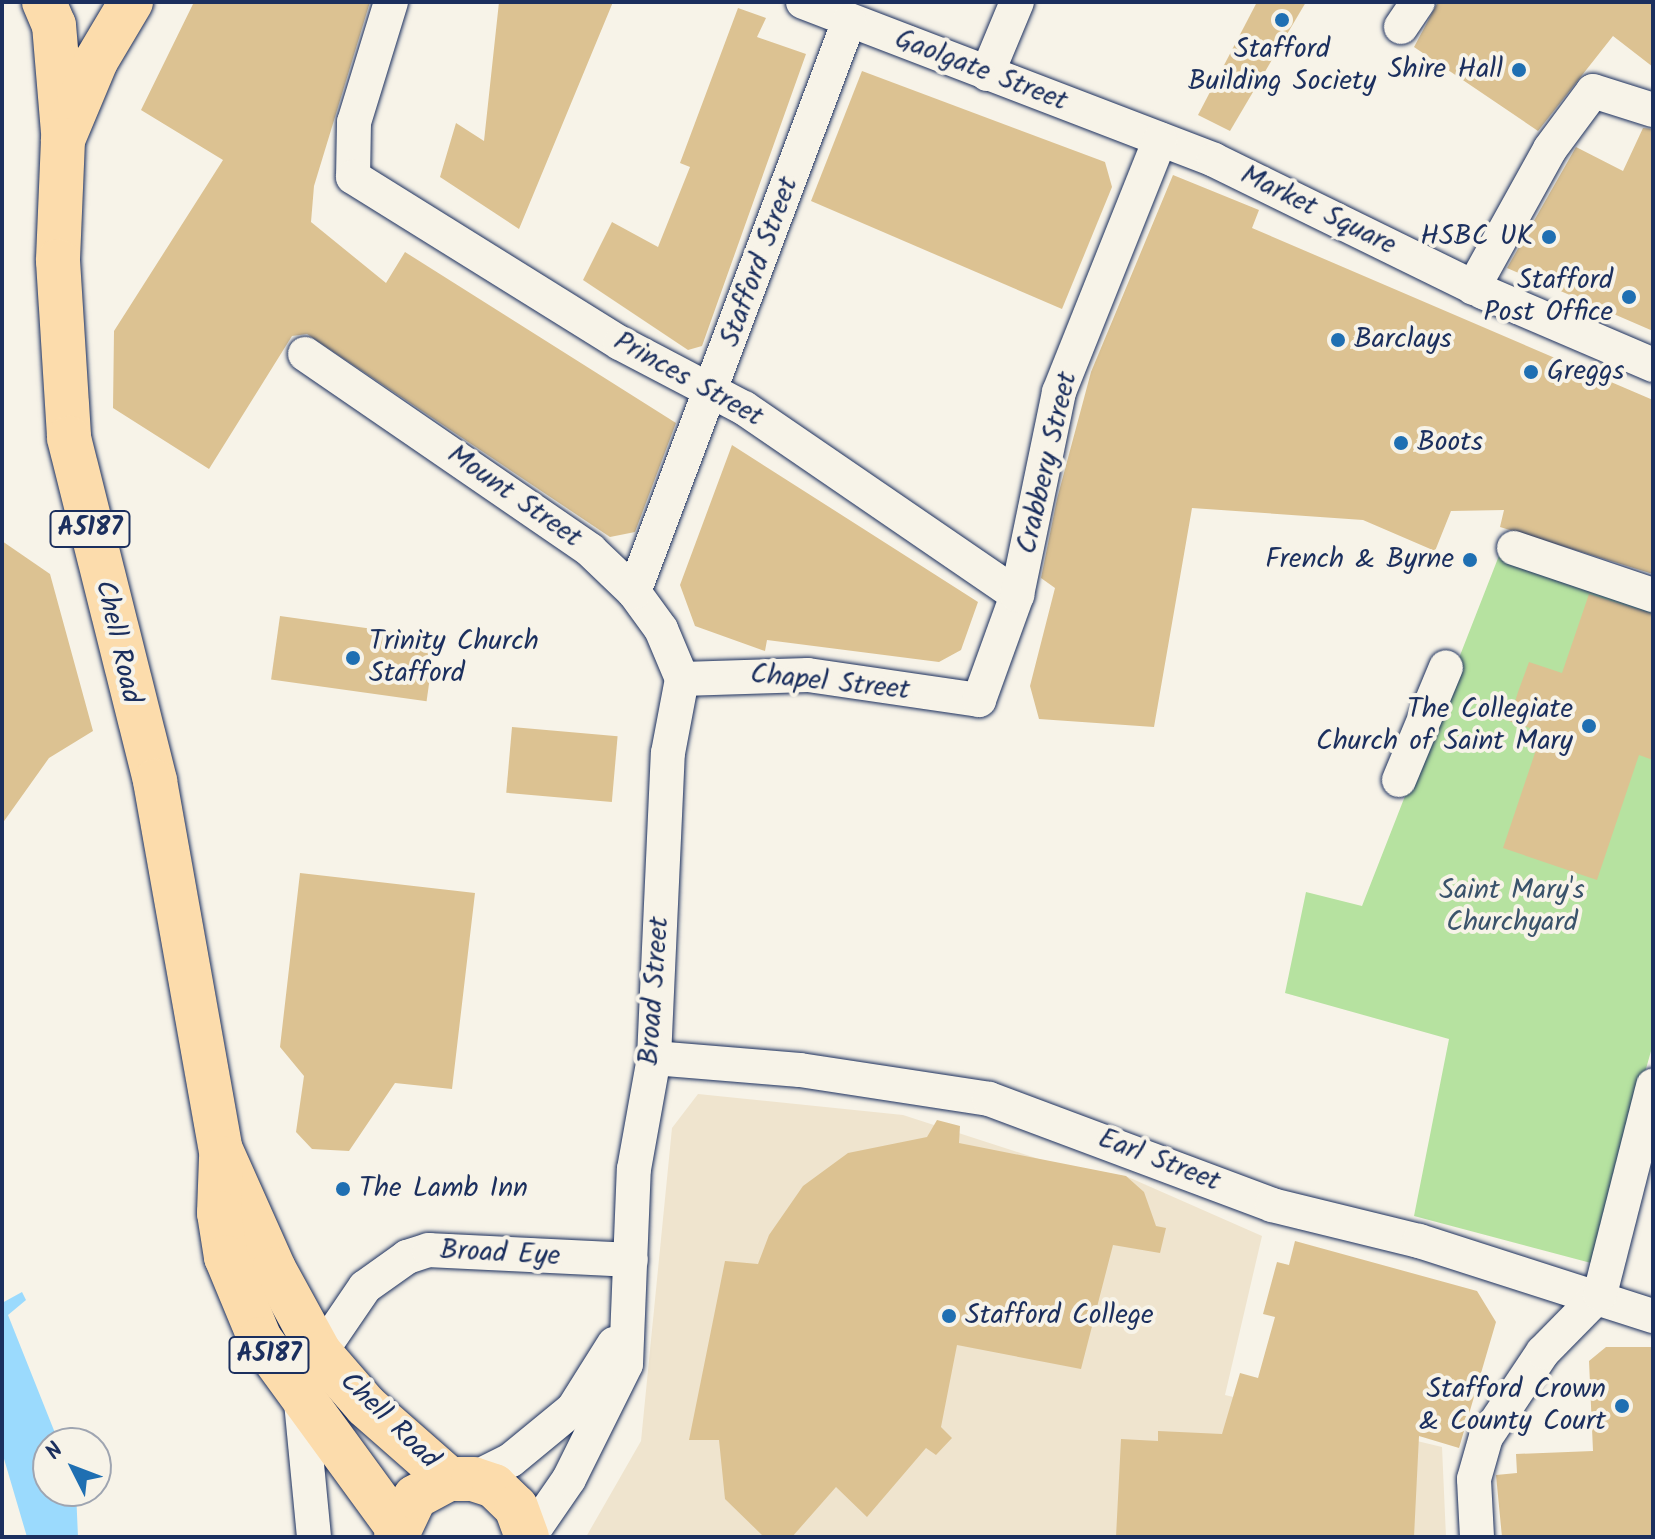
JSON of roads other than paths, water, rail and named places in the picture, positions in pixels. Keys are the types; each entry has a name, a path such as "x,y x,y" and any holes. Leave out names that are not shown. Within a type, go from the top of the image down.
{"highway":[{"name":"A5187","path":"44,2 54,25 63,140"},
{"name":"Chell Road","path":"131,2 96,61 63,140 58,261 69,438 155,781 221,1150 219,1213 226,1257 260,1339 301,1402 396,1532"},
{"name":"Chell Road","path":"221,1150 274,1269 320,1353 366,1406 461,1479 494,1486 516,1507 528,1537"},
{"path":"396,1532 415,1497 461,1479"}],"street":[{"name":"Princes Street","path":"391,2 354,122 353,177 620,343 712,392 1017,595"},
{"name":"Gaolgate Street","path":"803,2 1160,139"},
{"path":"987,74 1017,2"},
{"name":"Stafford Street","path":"634,592 712,392 849,21"},
{"path":"1473,288 1550,149 1593,91 1653,110"},
{"name":"Market Square","path":"1160,139 1473,288 1653,365"},
{"name":"Crabbery Street","path":"979,700 1017,595 1059,392 1160,139"},
{"name":"Mount Street","path":"305,354 590,550 634,592 661,629 682,679"},
{"path":"1514,548 1653,595"},
{"path":"1399,780 1446,667"},
{"name":"Chapel Street","path":"682,679 726,673 825,678 979,700"},
{"name":"Broad Street","path":"528,1537 611,1404 626,1364 626,1302 631,1260 634,1169 654,1058 668,753 682,679"},
{"name":"Earl Street","path":"654,1058 800,1070 989,1099 1272,1205 1600,1294 1653,1316"},
{"path":"1477,1537 1474,1479 1486,1437 1543,1352 1600,1294 1653,1086"},
{"name":"Broad Eye","path":"320,1353 365,1287 407,1257 429,1250 631,1260"},
{"name":"Broad Street","path":"461,1479 511,1460 573,1409 598,1378 626,1302"},
{"path":"301,1402 314,1537"}],"water":[{"path":"22,1292 26,1300 8,1315 53,1427 32,1427 32,1507 77,1507 78,1537 27,1537 2,1452 2,1303"}],"place":[{"name":"Stafford Building Society","path":"1282,20"},
{"name":"Shire Hall","path":"1519,70"},
{"name":"HSBC UK","path":"1549,237"},
{"name":"Stafford Post Office","path":"1629,297"},
{"name":"Barclays","path":"1338,340"},
{"name":"Greggs","path":"1531,372"},
{"name":"Boots","path":"1401,443"},
{"name":"French & Byrne","path":"1470,560"},
{"name":"Trinity Church Stafford","path":"353,658"},
{"name":"The Collegiate Church of Saint Mary","path":"1589,726"},
{"name":"The Lamb Inn","path":"343,1189"},
{"name":"Stafford College","path":"949,1316"},
{"name":"Stafford Crown & County Court","path":"1622,1406"}],"park label":[{"name":"Saint Mary's Churchyard","path":"1512,907"}]}
